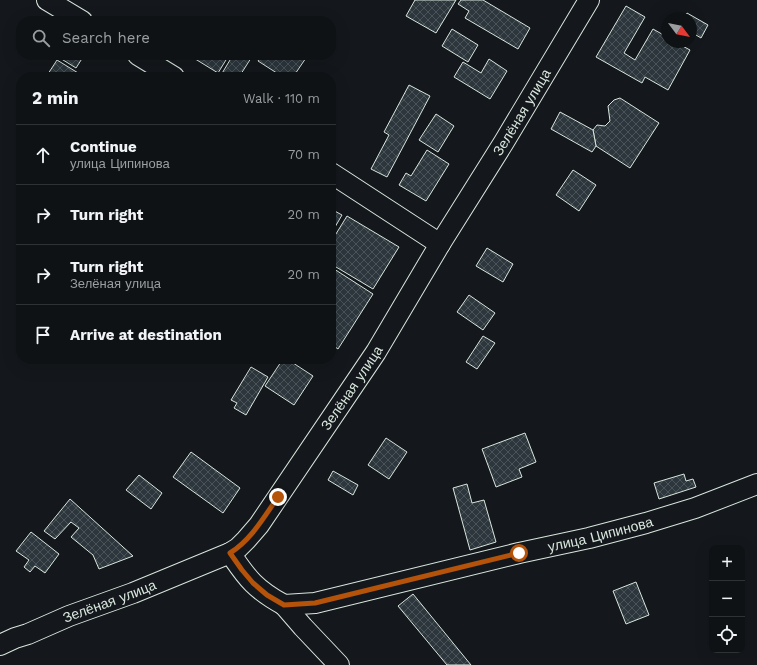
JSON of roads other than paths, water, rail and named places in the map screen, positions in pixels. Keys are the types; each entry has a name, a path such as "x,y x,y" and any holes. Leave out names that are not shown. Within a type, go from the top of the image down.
{"street":[{"path":"47,0 74,16"},
{"name":"Зелёная улица","path":"0,645 69,616 133,593 230,553 246,540 278,497 336,409 376,352 589,0"},
{"path":"146,60 166,72"},
{"path":"336,176 440,244"},
{"name":"улица Ципинова","path":"284,605 315,603 639,525 695,508 757,484"},
{"path":"230,553 253,583 267,595 284,605 340,665"}]}
